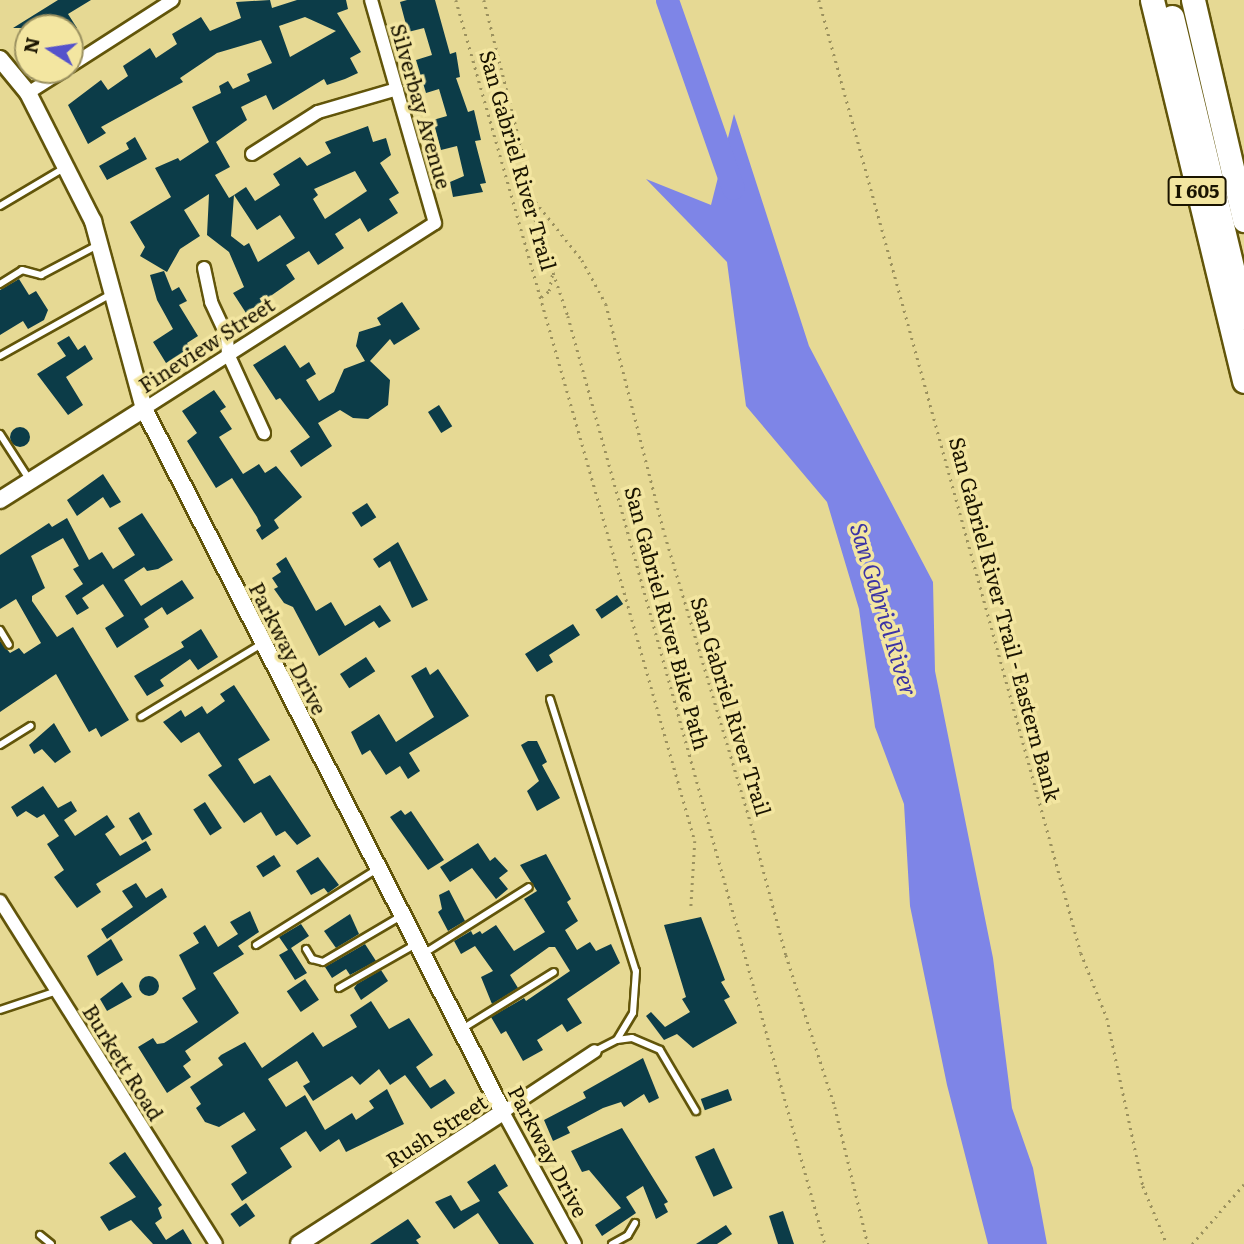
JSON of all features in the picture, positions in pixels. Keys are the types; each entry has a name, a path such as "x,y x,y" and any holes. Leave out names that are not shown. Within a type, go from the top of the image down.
{"highway":[{"name":"I 605","path":"1152,0 1244,382"},
{"path":"1168,0 1244,318"},
{"path":"1177,0 1244,281"},
{"name":"I 605","path":"1193,0 1244,220"}],"street":[{"path":"84,57 173,0"},
{"name":"Silverbay Avenue","path":"371,0 435,223"},
{"name":"Parkway Drive","path":"0,59 28,93 100,244 144,409 401,916 575,1244"},
{"path":"28,93 42,84"},
{"path":"252,154 318,112 397,89"},
{"name":"Fineview Street","path":"0,500 435,223"},
{"path":"204,268 211,302 227,336 228,355 264,433"},
{"name":"Burkett Road","path":"0,901 216,1244"},
{"name":"Rush Street","path":"299,1244 596,1051"}],"lane":[{"path":"0,206 65,167"},
{"path":"0,284 22,270 41,275 100,244"},
{"path":"0,356 114,292"},
{"path":"0,435 31,481"},
{"path":"0,630 9,645"},
{"path":"141,717 262,643"},
{"path":"551,699 636,971 633,1013 617,1040 596,1051"},
{"path":"0,745 30,726"},
{"path":"256,945 377,869"},
{"path":"339,988 419,949 529,887"},
{"path":"306,949 312,959 323,962 401,916"},
{"path":"461,1031 554,972"},
{"path":"0,1010 57,991"},
{"path":"617,1040 648,1043 667,1055 696,1111"},
{"path":"612,1244 628,1235 635,1223"},
{"path":"40,1235 51,1244"}],"path":[{"name":"San Gabriel River Trail","path":"456,0 541,297 550,291 553,269"},
{"name":"San Gabriel River Bike Path","path":"484,0 531,196 825,1244"},
{"name":"San Gabriel River Trail - Eastern Bank","path":"819,0 1081,953 1107,1018 1143,1186 1167,1244"},
{"name":"San Gabriel River Trail","path":"531,196 603,293 665,535 786,955 835,1107 868,1244"},
{"path":"541,297 695,841 691,909"},
{"path":"1192,1244 1244,1184"}],"water":[{"path":"734,114 809,346 933,582 935,671 993,958 1012,1108 1033,1168 1047,1244 988,1244 947,1085 910,906 904,804 875,727 859,609 827,502 746,406 727,262 646,179 711,205"}],"building":[{"path":"58,0 91,0 68,14 36,14"},
{"path":"270,0 272,8 297,0 346,0 348,9 337,13 361,52 350,58 358,73 327,85 324,79 273,110 266,95 241,107 247,120 216,142 230,167 215,175 229,198 246,187 255,201 280,185 273,174 300,157 307,166 331,153 325,142 368,126 373,142 386,138 391,155 380,163 399,193 389,199 398,213 368,232 360,218 335,234 344,248 318,265 309,251 286,265 295,279 246,313 233,293 244,287 229,252 207,235 209,194 184,210 200,236 180,249 167,272 140,256 145,247 130,222 171,197 155,168 178,158 180,161 209,142 192,107 221,93 219,86 228,81 233,89 250,81 247,74 272,63 261,40 217,53 180,78 183,82 101,127 106,133 88,144 68,105 101,80 108,90 128,76 123,66 150,48 156,58 177,44 172,34 201,17 210,31 241,18 236,2","holes":["305,17 336,31 290,57 279,26","355,171 367,191 325,219 313,199 318,195 314,189","234,195 257,230 280,215 295,238 258,262 249,243 244,246 231,236"]},
{"path":"435,0 450,54 456,52 460,77 456,78 468,112 474,110 481,140 475,141 486,183 480,184 483,192 453,197 450,182 464,176 457,146 441,150 433,120 447,116 439,89 426,93 416,60 432,55 424,28 408,32 400,2"},
{"path":"135,137 147,159 107,180 99,166 129,149 126,143"},
{"path":"164,271 172,291 179,287 187,301 179,305 198,336 187,343 190,348 166,363 153,342 173,329 157,300 150,275"},
{"path":"19,279 29,295 36,291 48,310 44,320 28,329 23,321 0,335 0,290"},
{"path":"402,302 420,329 394,345 390,339 370,361 390,380 388,405 368,419 353,418 340,410 318,423 332,446 301,467 290,451 310,437 280,398 276,400 253,365 285,345 300,368 309,362 316,374 306,380 319,401 334,392 344,369 365,361 356,346 359,332 381,325 377,318"},
{"path":"69,336 78,350 85,345 93,359 66,377 83,405 68,415 37,374 66,356 57,343"},
{"path":"214,390 226,407 220,411 232,429 219,437 243,474 259,464 265,473 276,466 302,497 274,520 279,528 262,540 256,530 261,526 257,517 232,478 216,488 187,441 197,433 182,411"},
{"path":"439,405 452,426 441,433 428,412"},
{"path":"20,427 27,430 30,437 27,444 20,447 13,444 10,437 13,430"},
{"path":"103,474 121,502 110,508 103,497 77,516 67,500"},
{"path":"367,503 376,517 361,527 352,513"},
{"path":"142,513 173,560 158,569 147,571 144,567 124,580 141,606 182,580 194,598 167,615 162,607 144,619 149,627 117,648 105,628 124,616 103,584 82,598 89,608 77,615 65,596 83,584 73,569 79,566 63,538 31,556 45,588 32,596 32,601 57,637 73,627 129,720 101,737 96,728 89,732 56,674 0,712 0,641 10,653 19,648 24,654 41,643 16,599 0,609 0,555 49,523 52,527 67,518 89,560 102,552 113,569 135,555 118,528"},
{"path":"398,542 428,600 412,608 390,561 379,568 373,559"},
{"path":"286,557 316,611 331,602 345,626 380,605 391,621 379,628 374,621 319,656 293,607 284,603 274,589 278,587 272,578 281,572 276,564"},
{"path":"617,595 623,604 602,619 595,610"},
{"path":"573,624 580,635 549,655 553,662 537,672 525,654"},
{"path":"201,629 218,657 198,670 190,659 160,680 164,686 147,696 134,676 184,647 181,642"},
{"path":"366,657 375,671 349,688 340,674"},
{"path":"426,667 430,675 438,669 469,716 409,753 420,771 408,779 400,766 386,775 370,750 362,755 351,732 379,714 396,742 434,717 411,676"},
{"path":"234,685 270,740 238,759 254,784 270,775 311,836 297,845 285,831 276,836 261,812 244,823 208,775 222,766 199,732 181,743 163,722 181,710 185,717 202,706 207,714 225,701 220,694"},
{"path":"54,723 71,752 55,763 42,749 34,754 29,745"},
{"path":"528,741 537,741 547,762 542,765 560,798 537,811 527,791 539,781 521,745"},
{"path":"43,786 58,808 71,801 77,811 64,820 75,836 107,815 115,827 105,834 120,856 146,841 151,850 96,884 101,892 77,908 54,877 64,870 47,844 59,836 44,814 37,818 26,811 17,817 11,807"},
{"path":"205,802 222,828 210,836 193,810"},
{"path":"401,810 405,815 411,811 444,860 428,870 390,817"},
{"path":"139,812 152,834 142,840 129,818"},
{"path":"478,843 490,861 495,857 508,871 499,878 508,889 496,899 472,868 450,882 440,867"},
{"path":"546,854 571,899 567,902 578,921 565,930 577,950 590,942 596,951 611,944 620,963 567,999 582,1023 567,1032 562,1024 537,1040 543,1050 523,1061 506,1031 501,1034 491,1017 524,998 526,1001 570,971 555,947 549,947 510,975 518,988 492,1004 481,977 493,971 475,946 461,954 454,941 471,931 473,935 480,931 482,934 496,925 514,951 545,932 524,899 537,891 520,865"},
{"path":"274,855 281,866 263,877 256,866"},
{"path":"318,857 339,885 328,893 324,888 311,895 296,871"},
{"path":"136,883 146,898 162,888 167,897 107,939 101,929 133,907 122,891"},
{"path":"449,890 465,921 448,931 438,912 442,909 439,895"},
{"path":"250,911 259,932 238,946 244,954 213,973 239,1013 185,1051 191,1060 183,1066 191,1077 167,1093 138,1047 153,1038 157,1044 164,1043 198,1022 182,998 196,989 179,955 199,943 193,933 205,925 218,947 238,934 230,922"},
{"path":"350,914 359,934 336,948 324,931"},
{"path":"701,917 725,980 721,982 730,997 724,1000 737,1023 693,1048 677,1034 664,1040 646,1016 651,1012 665,1027 690,1012 682,999 686,997 664,925"},
{"path":"301,924 309,936 291,948 307,973 295,980 279,955 288,950 279,937"},
{"path":"111,939 123,960 97,976 87,956"},
{"path":"365,944 376,961 350,975 346,969 332,978 325,967"},
{"path":"381,970 388,981 361,1000 354,988"},
{"path":"149,976 156,979 159,986 156,993 149,996 142,993 139,986 142,979"},
{"path":"305,979 319,1000 301,1012 287,991"},
{"path":"122,982 132,997 107,1011 100,999"},
{"path":"371,1001 389,1029 409,1018 433,1055 416,1067 430,1088 445,1079 455,1093 431,1109 405,1075 390,1085 379,1069 360,1085 352,1076 313,1101 303,1086 310,1082 297,1061 268,1079 286,1107 305,1095 325,1130 352,1113 356,1120 374,1108 369,1101 387,1089 404,1124 346,1152 339,1139 320,1152 306,1131 280,1148 292,1167 242,1201 231,1184 247,1173 231,1146 256,1130 244,1112 219,1127 205,1122 196,1108 201,1104 190,1087 223,1065 218,1058 221,1055 245,1042 262,1068 313,1032 323,1047 357,1027 350,1015"},
{"path":"643,1058 659,1098 649,1103 644,1094 624,1107 621,1102 603,1108 567,1127 570,1133 553,1141 544,1120 586,1098 583,1092"},
{"path":"728,1089 732,1100 705,1110 701,1099"},
{"path":"622,1128 668,1202 664,1204 668,1212 656,1219 643,1186 626,1197 636,1213 602,1236 595,1225 621,1208 589,1170 582,1172 571,1151"},
{"path":"714,1148 733,1188 714,1197 695,1157"},
{"path":"125,1152 162,1205 158,1208 162,1218 155,1223 166,1240 183,1229 192,1244 153,1244 131,1220 109,1231 100,1217 136,1197 109,1163"},
{"path":"495,1164 508,1186 498,1192 534,1244 499,1244 478,1213 454,1229 435,1202 451,1195 461,1211 480,1201 467,1182"},
{"path":"246,1203 255,1216 240,1227 230,1214"},
{"path":"783,1211 794,1244 778,1244 769,1216"},
{"path":"408,1219 421,1237 416,1240 419,1244 370,1244"},
{"path":"726,1225 732,1234 717,1244 696,1244"}],"waterway":[{"name":"San Gabriel River","path":"667,0 733,188"}]}
